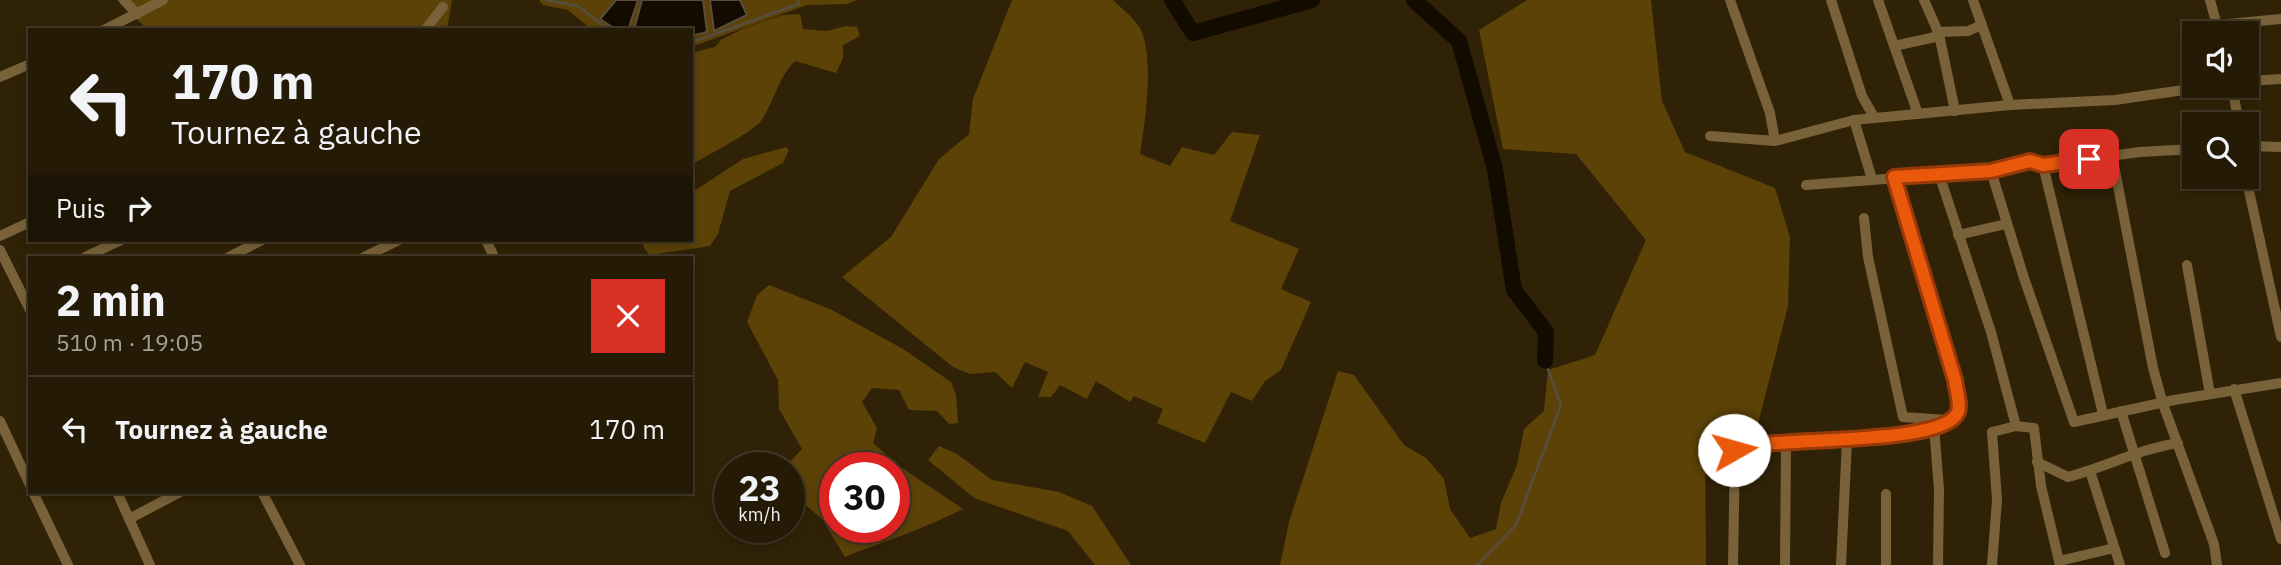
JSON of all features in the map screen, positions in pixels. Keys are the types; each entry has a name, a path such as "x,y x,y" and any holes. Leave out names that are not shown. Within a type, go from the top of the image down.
{"street":[{"path":"124,0 137,14"},
{"path":"108,28 163,0"},
{"path":"1730,0 1769,113 1775,141"},
{"path":"1831,0 1862,96 1874,117"},
{"path":"1878,0 1918,114"},
{"path":"1924,0 1939,34 1955,111"},
{"path":"1973,0 2010,105"},
{"path":"2210,0 2216,21"},
{"path":"427,28 443,7"},
{"path":"2259,22 2281,19"},
{"path":"1894,46 1939,34 1968,31 1982,25"},
{"path":"0,77 28,65"},
{"path":"2259,81 2281,79"},
{"path":"1710,136 1775,141 1874,117 2010,105 2115,100 2182,90"},
{"path":"1854,120 1872,179"},
{"path":"2259,146 2281,147"},
{"path":"1806,185 1991,171 2030,161 2043,165 2112,155 2182,150"},
{"path":"2112,155 2135,281 2163,404 2214,544 2217,565"},
{"path":"2043,165 2103,414"},
{"path":"1991,171 2006,224 2072,420 2078,422 2103,414 2234,389 2281,383"},
{"path":"1940,174 1991,331 2015,426"},
{"path":"1733,565 1734,450 1847,441 1934,426 1947,421 1959,409 1955,380 1894,177"},
{"path":"2249,189 2281,337"},
{"path":"1864,218 1868,257 1903,417 1932,417 1947,421"},
{"path":"0,236 28,223"},
{"path":"1958,235 2006,224"},
{"path":"87,256 117,242"},
{"path":"231,256 258,242"},
{"path":"366,256 395,242"},
{"path":"0,250 25,287"},
{"path":"2187,265 2210,394"},
{"path":"2234,389 2278,520 2281,538"},
{"path":"2121,411 2132,456 2165,553"},
{"path":"0,421 28,481"},
{"path":"1934,426 1939,491 1938,565"},
{"path":"1992,565 1997,500 1992,432 2015,426 2034,428 2037,462 2060,563 2114,548"},
{"path":"1841,565 1847,441"},
{"path":"2037,462 2065,477 2178,443"},
{"path":"1785,565 1786,445"},
{"path":"2090,471 2120,565"},
{"path":"34,494 68,565"},
{"path":"118,494 150,565"},
{"path":"129,519 176,494"},
{"path":"263,494 300,565"},
{"path":"1886,494 1886,565"}],"shaded area":[{"path":"117,0 452,0 447,28 146,28"},
{"path":"539,0 857,0 847,4 807,5 693,46 693,28 590,28 568,10 543,5"},
{"path":"616,0 638,0 629,28 614,28 600,19"},
{"path":"642,0 703,0 707,32 693,36 693,28 635,28"},
{"path":"710,0 740,0 747,15 714,31"},
{"path":"1012,0 1113,0 1140,28 1145,41 1148,73 1140,154 1170,166 1182,147 1214,155 1232,132 1260,135 1230,221 1299,249 1281,289 1311,302 1281,370 1265,381 1252,401 1231,392 1205,443 1157,423 1163,409 1134,396 1130,402 1096,381 1087,399 1060,385 1051,397 1038,397 1048,372 1025,362 1012,388 995,372 970,374 953,367 842,277 891,237 939,159 969,134 973,99"},
{"path":"1527,0 1651,0 1662,101 1685,152 1775,188 1790,237 1788,306 1758,424 1705,433 1706,565 1280,565 1289,522 1338,371 1354,375 1404,445 1426,458 1444,479 1450,509 1470,538 1496,529 1501,503 1517,465 1524,429 1544,411 1548,370 1595,355 1646,240 1576,154 1503,149 1479,30"},
{"path":"800,14 803,29 827,31 845,26 857,27 860,36 843,45 843,58 836,73 795,61 785,74 766,114 757,125 693,163 693,52 715,47 722,39 747,27 782,15"},
{"path":"786,147 789,150 783,163 730,191 718,234 710,246 649,255 643,246 644,242 693,242 693,192 743,159"},
{"path":"769,285 832,310 903,349 951,382 956,395 958,423 949,424 937,411 909,410 899,390 872,388 862,402 877,428 873,443 883,452 819,452 819,516 805,505 805,452 799,452 802,449 779,409 778,380 747,322 757,295"},
{"path":"939,446 957,454 992,480 1059,492 1092,506 1131,565 1095,565 1068,531 974,498 928,460"},
{"path":"910,473 963,509 910,532"},
{"path":"837,543 881,543 845,557"}],"waterway":[{"path":"546,0 578,6 606,28"},
{"path":"693,41 799,4 798,0"},
{"path":"1172,0 1193,33 1312,0"},
{"path":"1414,0 1459,41 1495,169 1514,290 1546,332 1545,361"},
{"path":"1477,565 1516,525 1561,405 1545,361"}],"route":[{"path":"1734,450 1880,437 1942,424 1955,416 1959,409 1955,380 1931,292 1894,177 1991,171 2030,161 2043,165 2089,159"}]}
